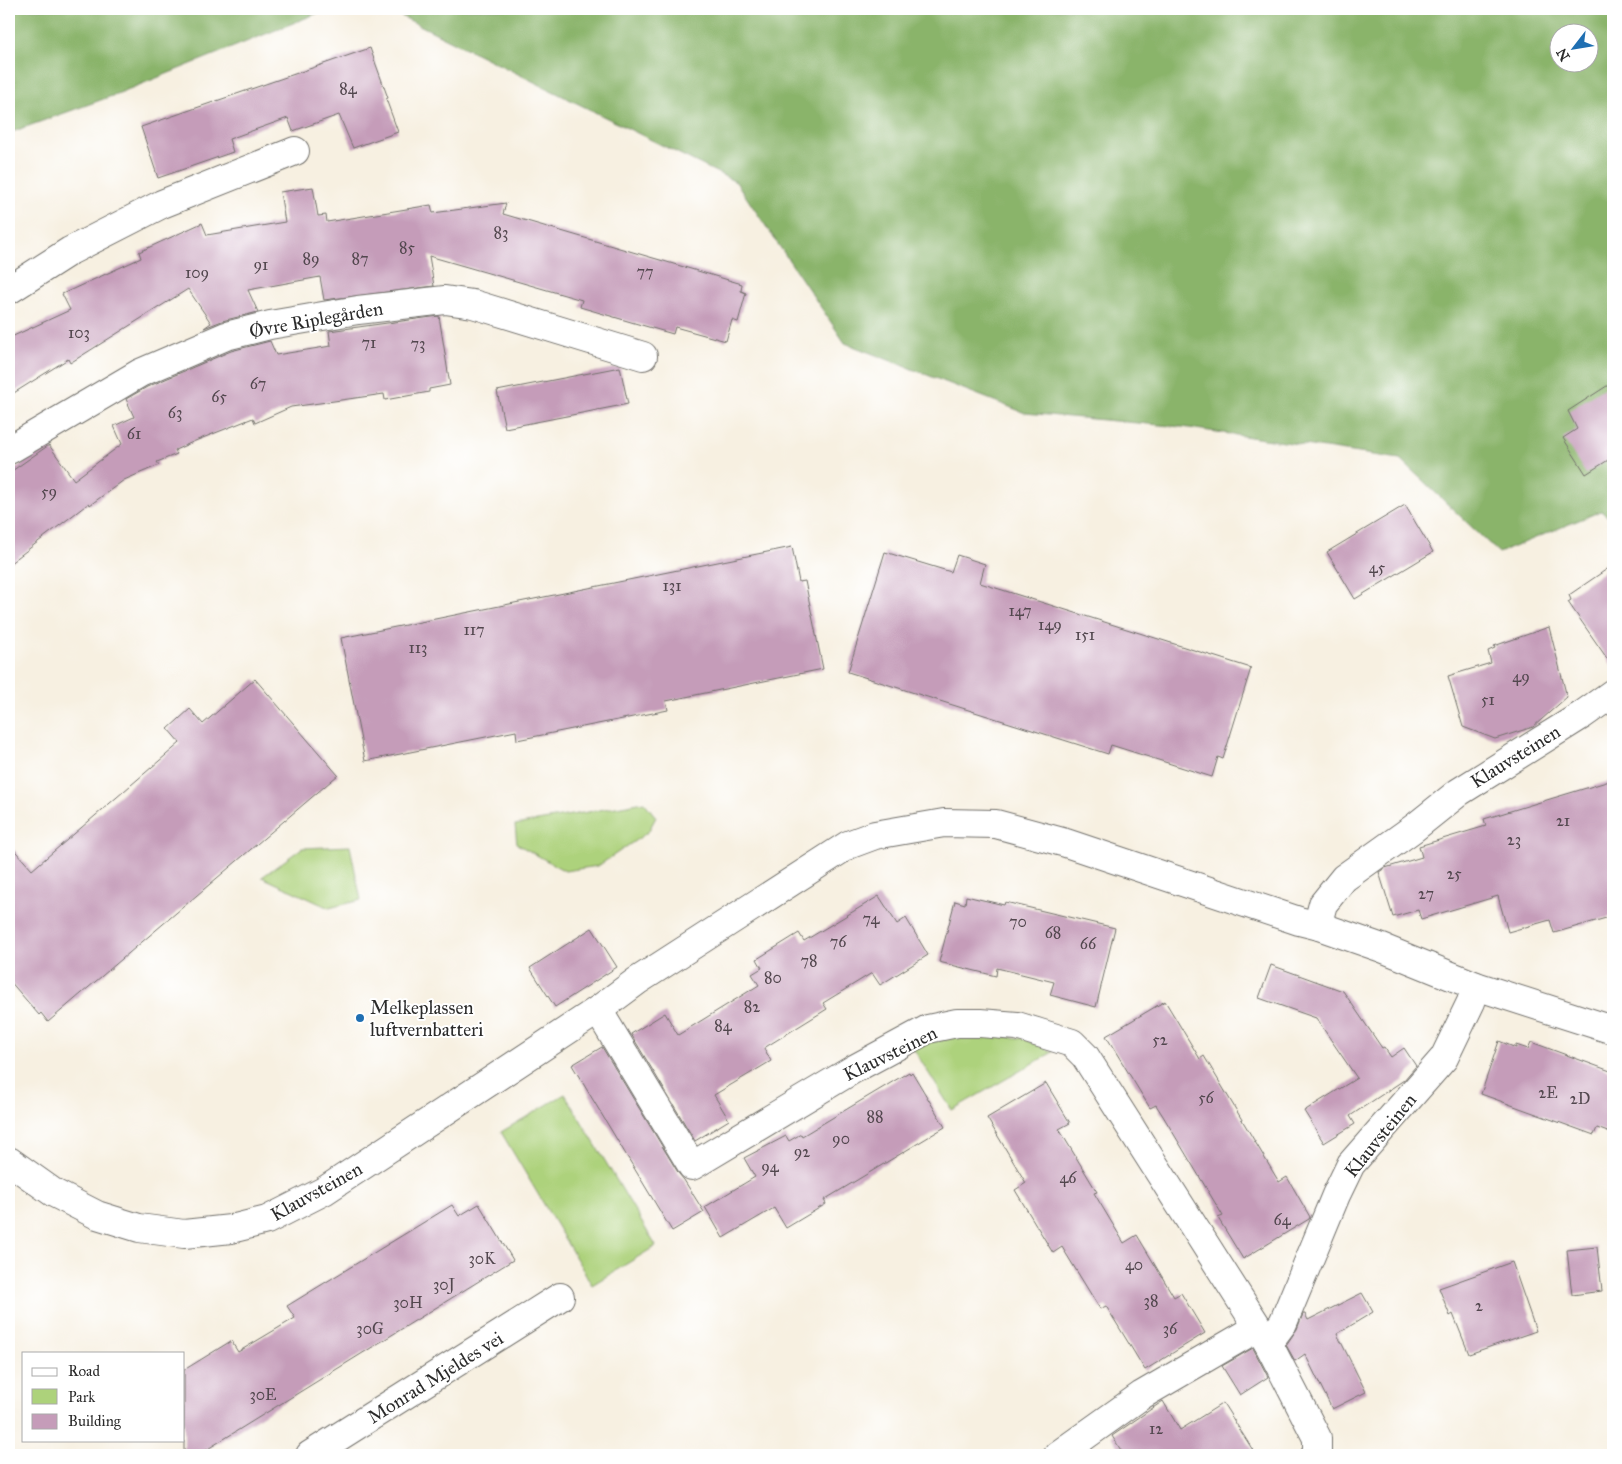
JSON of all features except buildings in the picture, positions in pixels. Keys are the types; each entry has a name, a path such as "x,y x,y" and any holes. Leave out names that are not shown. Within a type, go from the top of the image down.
{"street":[{"path":"9,290 70,251 162,204 295,151"},
{"name":"Øvre Riplegården","path":"9,450 140,372 226,336 270,325 358,310 445,300 473,304 643,356"},
{"name":"Klauvsteinen","path":"1319,926 1323,904 1344,878 1414,828 1459,792 1582,715 1613,693"},
{"name":"Klauvsteinen","path":"9,1161 54,1193 97,1215 140,1228 184,1234 231,1229 267,1220 324,1192 598,1010 638,981 848,845 875,835 944,823 996,824 1066,843 1319,926 1382,948 1476,986 1613,1030"},
{"name":"Klauvsteinen","path":"1058,1455 1142,1395 1262,1335 1283,1322 1336,1195 1352,1164 1444,1058 1471,1002 1476,986"},
{"name":"Klauvsteinen","path":"598,1010 692,1166 854,1069 928,1029 957,1023 1017,1026 1072,1043 1085,1056 1262,1335 1316,1446"},
{"name":"Monrad Mjeldes vei","path":"310,1455 560,1297"}],"green space":[{"path":"9,9 328,9 112,96 9,133"},
{"path":"387,9 1613,9 1613,521 1601,511 1499,553 1400,459 1182,427 1025,413 845,343 736,182"},
{"path":"644,802 656,817 648,832 598,866 565,871 517,844 515,825"},
{"path":"350,846 361,900 329,908 262,877 302,848"},
{"path":"945,1033 1022,1038 1053,1052 952,1110 909,1042"},
{"path":"565,1094 656,1246 592,1285 501,1132"}],"place":[{"name":"Melkeplassen luftvernbatteri","path":"360,1018"}]}
